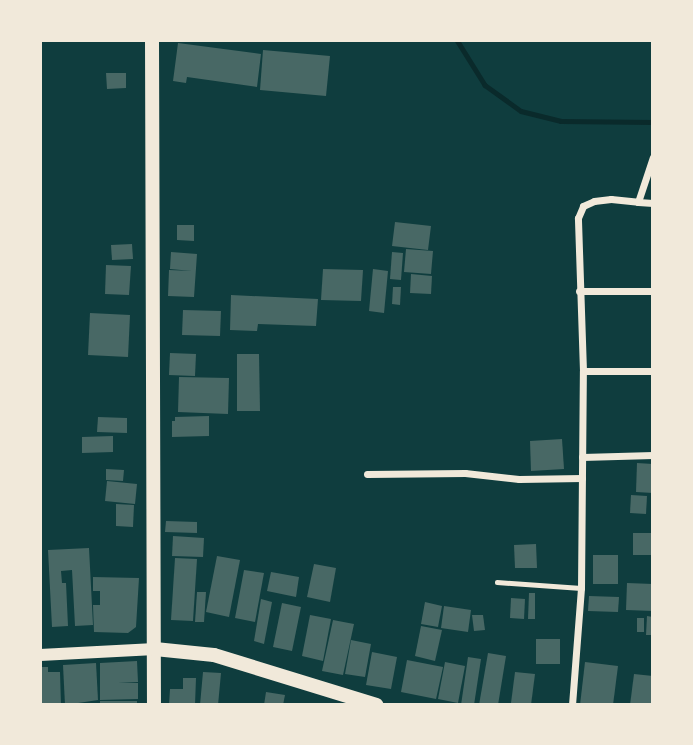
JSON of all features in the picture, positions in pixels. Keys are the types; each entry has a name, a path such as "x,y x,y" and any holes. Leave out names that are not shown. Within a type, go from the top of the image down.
{"main road":[{"path":"152,40 154,705"},
{"path":"40,655 155,649 214,655 377,705"}],"street":[{"path":"638,202 653,157"},
{"path":"572,705 581,588 583,371 578,218 583,206 611,199 653,203"},
{"path":"579,291 653,291"},
{"path":"583,371 653,371"},
{"path":"582,457 653,455"},
{"path":"367,474 465,473 519,480 582,478"}],"lane":[{"path":"497,582 581,588"}],"building":[{"path":"178,43 261,54 257,87 187,77 186,83 173,81"},
{"path":"263,50 330,56 326,96 260,90"},
{"path":"106,73 126,73 126,88 107,89"},
{"path":"395,222 431,226 428,250 392,246"},
{"path":"177,225 194,225 194,241 177,240"},
{"path":"132,244 133,259 112,260 111,245"},
{"path":"406,249 433,251 431,274 404,272"},
{"path":"171,252 197,254 194,297 168,296 169,270 192,271 170,269"},
{"path":"392,252 403,253 401,280 390,279"},
{"path":"106,265 131,266 129,295 105,294"},
{"path":"323,269 363,270 361,301 321,300"},
{"path":"373,269 388,271 384,313 369,311"},
{"path":"411,274 432,276 431,294 410,293"},
{"path":"393,287 401,287 400,305 392,304"},
{"path":"231,295 318,299 316,326 258,324 257,331 230,330"},
{"path":"183,310 221,311 220,336 182,335"},
{"path":"90,313 130,315 128,357 88,355"},
{"path":"170,353 196,354 195,376 169,375"},
{"path":"237,354 259,354 260,411 237,411"},
{"path":"179,377 229,378 228,414 178,412"},
{"path":"209,416 209,436 172,437 172,421 175,421 175,417"},
{"path":"98,417 127,418 127,433 97,432"},
{"path":"113,436 113,452 82,453 82,437"},
{"path":"562,439 564,469 531,471 530,441"},
{"path":"637,463 653,464 653,493 636,492"},
{"path":"106,469 124,470 123,481 106,480"},
{"path":"107,481 137,484 135,504 105,501"},
{"path":"631,495 647,496 646,514 630,513"},
{"path":"116,504 134,505 133,527 116,526"},
{"path":"166,521 197,522 197,533 165,532"},
{"path":"633,533 653,533 653,555 633,555"},
{"path":"173,536 204,538 203,557 172,556"},
{"path":"536,544 537,568 515,568 514,545"},
{"path":"89,548 93,625 75,626 72,570 61,571 62,583 66,583 68,626 52,627 48,550"},
{"path":"593,555 618,555 618,584 593,584"},
{"path":"217,556 240,560 229,617 206,612"},
{"path":"175,558 197,559 193,621 171,620"},
{"path":"314,564 336,568 330,602 307,597"},
{"path":"244,570 264,573 255,622 235,618"},
{"path":"271,572 299,577 296,597 267,591"},
{"path":"93,577 139,578 136,627 128,633 94,632 93,605 100,605 100,591 93,591"},
{"path":"627,583 653,584 653,611 626,610"},
{"path":"197,592 206,592 204,622 195,622"},
{"path":"529,593 535,593 535,619 528,619"},
{"path":"589,596 619,597 618,612 588,611"},
{"path":"511,598 525,599 524,619 510,618"},
{"path":"261,599 272,602 264,644 254,641"},
{"path":"425,602 442,606 438,627 421,624"},
{"path":"282,603 301,607 292,651 273,647"},
{"path":"444,606 471,610 468,632 441,628"},
{"path":"310,615 331,619 323,661 302,656"},
{"path":"472,615 483,615 485,630 474,631"},
{"path":"647,616 653,617 653,635 646,635"},
{"path":"637,618 644,618 644,632 637,632"},
{"path":"333,620 354,624 343,675 322,671"},
{"path":"421,626 442,630 435,661 415,656"},
{"path":"536,639 560,639 560,664 536,664"},
{"path":"351,640 371,644 365,677 345,674"},
{"path":"372,652 397,657 391,689 366,685"},
{"path":"488,653 506,656 498,705 479,705"},
{"path":"468,657 481,659 474,705 461,705"},
{"path":"407,660 443,667 436,699 401,692"},
{"path":"137,661 138,682 118,683 138,683 138,699 100,700 100,663"},
{"path":"445,662 465,666 458,703 438,699"},
{"path":"585,662 618,666 613,705 580,705"},
{"path":"96,663 98,700 65,705 63,665"},
{"path":"40,667 48,667 48,672 60,672 61,705 40,705"},
{"path":"203,672 221,673 218,705 200,705"},
{"path":"515,672 535,674 531,705 511,703"},
{"path":"634,674 653,676 651,705 630,705"},
{"path":"183,678 196,678 195,705 169,705 170,689 183,689"},
{"path":"266,692 285,695 283,705 264,705"},
{"path":"100,701 137,701 137,705 100,705"}],"waterway":[{"path":"457,40 485,85 521,111 561,121 653,122"}]}
